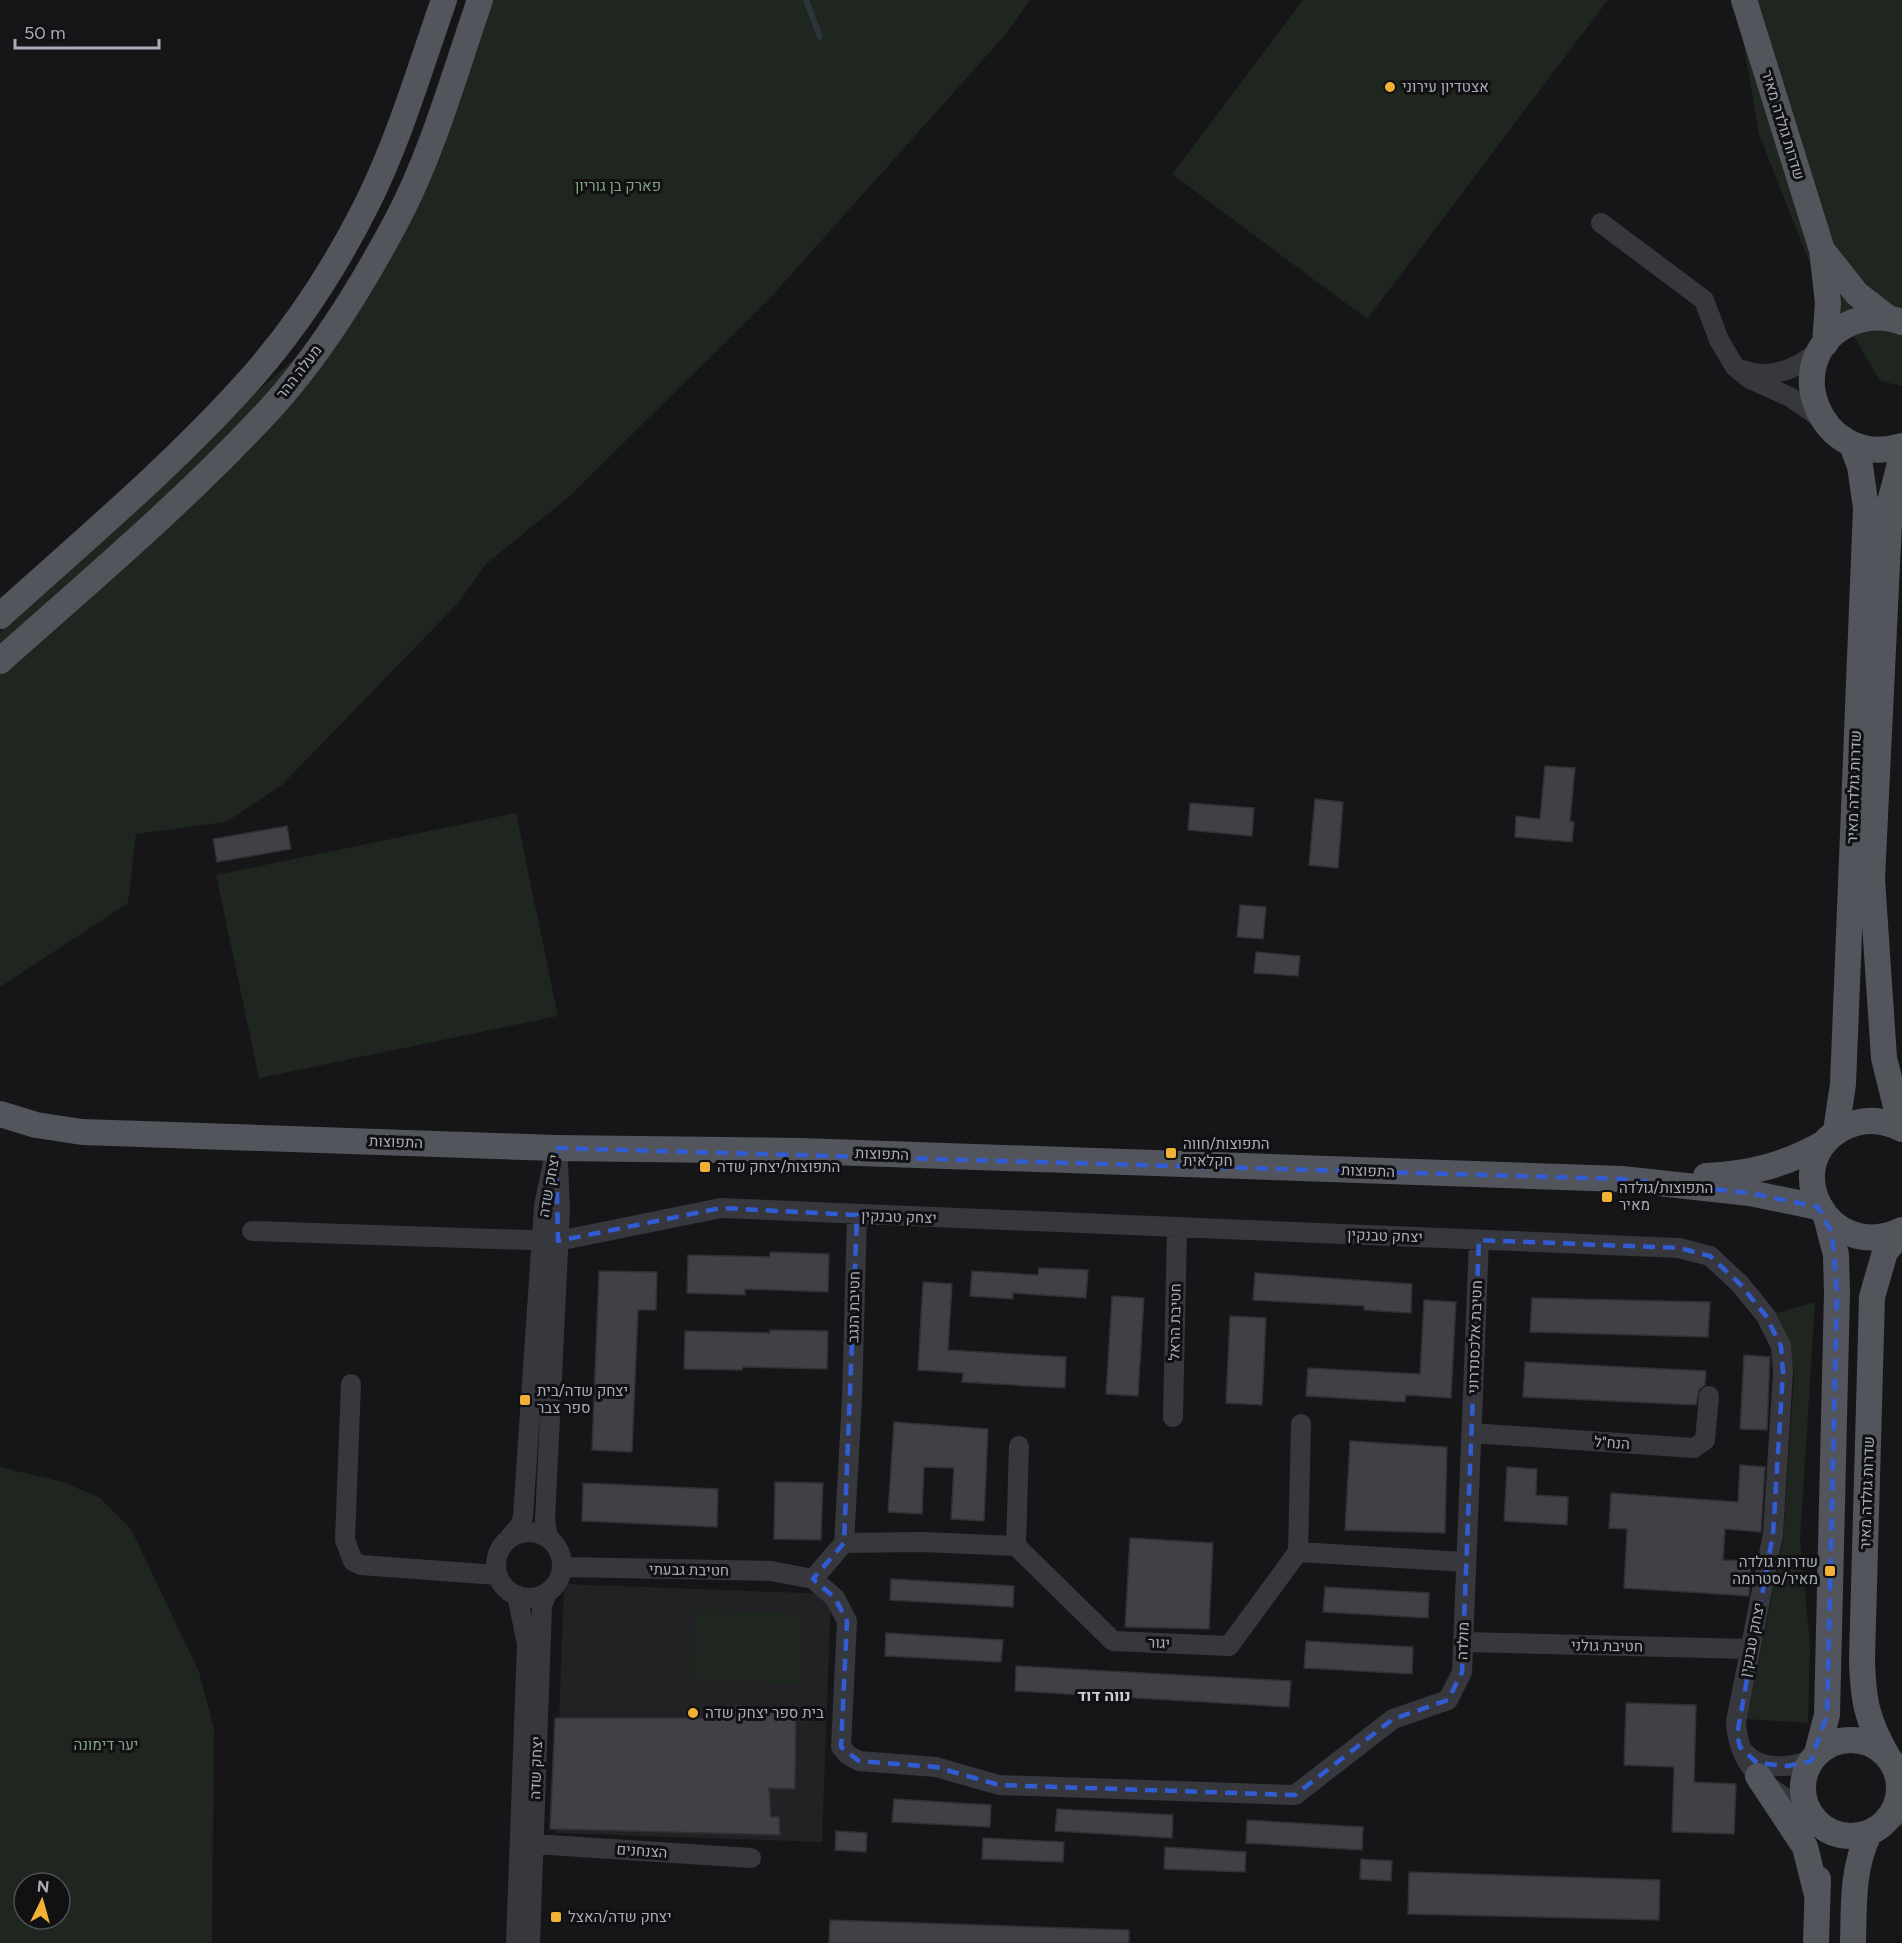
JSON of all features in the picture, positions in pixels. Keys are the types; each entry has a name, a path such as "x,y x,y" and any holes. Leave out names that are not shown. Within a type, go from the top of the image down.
{"main road":[{"path":"0,616 180,452 246,384 295,321 333,265 368,203 403,117 444,0"},
{"name":"מעלה ההר","path":"0,662 203,476 272,406 323,340 362,283 398,218 435,130 480,0"},
{"name":"שדרות גולדה מאיר","path":"1744,0 1822,250 1828,303 1824,346 1814,365 1812,383 1814,401 1821,418"},
{"name":"שדרות גולדה מאיר","path":"1822,250 1857,294 1895,320"},
{"path":"1824,346 1836,332 1857,321 1895,320"},
{"path":"1821,418 1835,434 1852,445 1876,450 1902,446"},
{"name":"שדרות גולדה מאיר","path":"1823,1213 1813,1191 1812,1174 1816,1158 1830,1137 1843,1084 1866,508 1864,485 1852,445"},
{"name":"שדרות גולדה מאיר","path":"1902,456 1890,502 1872,879 1884,1058 1898,1115 1902,1122"},
{"name":"התפוצות","path":"0,1114 36,1125 82,1132 556,1148 801,1151 1622,1179 1733,1175 1761,1171 1798,1158 1853,1123 1873,1120 1902,1129"},
{"name":"התפוצות","path":"1622,1179 1750,1193 1823,1213 1840,1230 1856,1237 1873,1239 1902,1231"},
{"path":"1816,1943 1818,1895 1812,1816 1803,1785 1827,1715 1837,1292 1836,1255 1823,1213"},
{"name":"שדרות גולדה מאיר","path":"1896,1767 1870,1725 1863,1692 1864,1577 1872,1297 1885,1252 1902,1231"},
{"path":"1812,1816 1837,1834 1853,1837 1869,1833 1896,1816 1900,1785 1896,1767 1876,1746 1853,1740 1838,1742 1814,1757"},
{"path":"1758,1776 1805,1847 1818,1895"},
{"path":"1853,1943 1855,1875 1861,1850 1869,1833"}],"street":[{"path":"1600,222 1704,300 1719,340 1735,367 1750,379 1790,397 1821,418"},
{"path":"1735,367 1752,373 1780,372 1807,361 1824,346"},
{"name":"יצחק שדה","path":"510,1537 521,1524 523,1516 550,1241 560,1190 556,1148"},
{"name":"יצחק טבנקין","path":"252,1231 550,1241 721,1208 1679,1248 1710,1256 1740,1284 1766,1316 1781,1346 1783,1372 1773,1534 1736,1722 1740,1747 1758,1776 1775,1792 1812,1816"},
{"name":"חטיבת הנגב","path":"844,1543 852,1399 857,1215"},
{"name":"חטיבת הראל","path":"1173,1417 1177,1228"},
{"name":"חטיבת אלכסנדרוני","path":"1472,1433 1479,1240"},
{"name":"יצחק שדה","path":"548,1537 544,1520 550,1241"},
{"path":"351,1384 345,1539 352,1561 361,1565 497,1575"},
{"name":"הנח\"ל","path":"1472,1433 1694,1448 1705,1440 1709,1396"},
{"path":"1301,1424 1298,1552 1465,1562"},
{"name":"מולדה","path":"813,1579 835,1598 847,1621 841,1747 848,1755 859,1761 936,1767 999,1785 1295,1795 1393,1719 1448,1700 1462,1672 1472,1433"},
{"path":"813,1579 844,1543 922,1542 1016,1546 1019,1446"},
{"path":"530,1531 548,1537 557,1546 563,1567 560,1578 547,1593 533,1598 517,1595 502,1585 497,1575 497,1554 510,1537 530,1531"},
{"name":"יגור","path":"1016,1546 1113,1641 1230,1646 1298,1552"},
{"name":"חטיבת גבעתי","path":"563,1567 771,1571 813,1579"},
{"name":"יצחק שדה","path":"530,1943 542,1606 547,1593"},
{"name":"יצחק שדה","path":"516,1943 527,1644 517,1595"},
{"name":"חטיבת גולני","path":"1463,1642 1750,1649"},
{"path":"1740,1747 1752,1760 1763,1765 1788,1766 1814,1757"},
{"name":"הצנחנים","path":"534,1844 751,1858"}],"highlighted area":[{"path":"556,1148 1622,1179 1750,1193 1818,1207 1832,1233 1837,1292 1827,1715 1811,1761 1788,1766 1757,1763 1740,1747 1737,1735 1773,1534 1783,1372 1781,1346 1766,1316 1740,1284 1710,1256 1679,1248 1479,1240 1462,1672 1448,1700 1393,1719 1295,1795 999,1785 936,1767 859,1761 841,1747 847,1621 835,1598 813,1579 844,1543 857,1215 721,1208 558,1241"}],"shaded area":[{"name":"בית ספר יצחק שדה","path":"564,1584 831,1594 822,1842 555,1833"}],"green space":[{"name":"פארק בן גוריון","path":"490,0 1030,0 1005,35 771,297 571,495 486,564 459,602 282,785 226,822 136,834 128,903 0,987 0,632 237,409 355,306"},
{"name":"אצטדיון עירוני","path":"1303,0 1608,0 1367,319 1172,174"},
{"path":"1736,0 1902,0 1902,386 1880,381 1808,259 1759,134"},
{"path":"516,813 558,1016 259,1078 216,875"},
{"path":"1815,1302 1800,1541 1810,1643 1808,1723 1747,1719 1783,1540 1794,1376 1790,1345 1776,1313"},
{"name":"יער דימונה","path":"0,1467 63,1482 100,1498 131,1529 199,1672 214,1728 212,1943 0,1943"},
{"path":"695,1609 805,1614 801,1685 691,1679"}],"building":[{"path":"1545,766 1575,768 1570,821 1574,822 1572,842 1515,837 1516,816 1540,819"},
{"path":"1315,799 1343,802 1338,868 1309,865"},
{"path":"1190,803 1254,808 1252,836 1188,830"},
{"path":"287,826 291,849 217,862 213,839"},
{"path":"1240,905 1266,907 1263,939 1237,937"},
{"path":"1256,952 1300,956 1298,976 1254,973"},
{"path":"770,1252 829,1254 828,1292 745,1289 745,1295 687,1293 688,1255 770,1257"},
{"path":"1039,1268 1088,1270 1086,1298 1013,1293 1013,1299 970,1296 972,1271 1038,1275"},
{"path":"599,1271 657,1272 656,1310 638,1310 632,1452 592,1450"},
{"path":"1255,1273 1412,1284 1411,1313 1364,1310 1364,1306 1253,1300"},
{"path":"923,1282 952,1284 948,1350 1066,1357 1065,1388 962,1382 963,1373 918,1370"},
{"path":"1112,1296 1144,1298 1138,1396 1106,1394"},
{"path":"1532,1298 1710,1302 1708,1337 1530,1332"},
{"path":"1424,1300 1456,1302 1451,1398 1406,1395 1405,1402 1306,1396 1308,1368 1420,1374"},
{"path":"1230,1316 1266,1318 1262,1405 1226,1403"},
{"path":"770,1330 828,1331 827,1369 743,1367 742,1370 684,1369 685,1331 770,1333"},
{"path":"1744,1355 1770,1357 1767,1430 1740,1429"},
{"path":"1525,1362 1706,1371 1705,1385 1699,1390 1696,1405 1523,1397"},
{"path":"894,1422 988,1429 984,1521 951,1519 954,1468 924,1467 922,1514 888,1512"},
{"path":"1350,1441 1447,1447 1445,1533 1345,1530"},
{"path":"1740,1465 1765,1467 1761,1532 1725,1529 1723,1560 1751,1561 1749,1596 1624,1588 1627,1529 1609,1528 1611,1493 1738,1502"},
{"path":"1507,1467 1537,1469 1536,1495 1568,1497 1567,1525 1504,1521"},
{"path":"775,1482 823,1483 821,1540 774,1539"},
{"path":"583,1483 718,1489 717,1527 582,1521"},
{"path":"1130,1538 1213,1543 1209,1629 1125,1627"},
{"path":"891,1579 1014,1586 1013,1607 890,1600"},
{"path":"1325,1587 1429,1593 1428,1618 1323,1612"},
{"path":"886,1633 1003,1640 1001,1662 885,1656"},
{"path":"1306,1641 1413,1647 1412,1674 1304,1668"},
{"path":"1016,1666 1291,1681 1289,1707 1015,1691"},
{"path":"1626,1703 1696,1705 1694,1782 1736,1784 1734,1834 1672,1832 1674,1767 1624,1765"},
{"name":"בית ספר יצחק שדה","path":"725,1706 796,1708 795,1789 769,1788 771,1817 779,1817 780,1835 550,1829 555,1718 725,1718"},
{"path":"894,1799 991,1805 990,1827 892,1822"},
{"path":"1057,1809 1173,1815 1172,1838 1055,1831"},
{"path":"1247,1820 1363,1827 1362,1850 1246,1843"},
{"path":"836,1831 867,1833 866,1852 835,1850"},
{"path":"983,1838 1064,1842 1063,1862 982,1859"},
{"path":"1165,1847 1246,1852 1245,1872 1164,1869"},
{"path":"1361,1859 1392,1861 1391,1881 1360,1879"},
{"path":"1409,1872 1660,1880 1659,1920 1408,1914"},
{"path":"830,1920 1129,1930 1129,1943 829,1943"}],"waterway":[{"path":"806,0 820,37"}],"place":[{"name":"אצטדיון עירוני","path":"1390,87"},
{"name":"התפוצות/חווה חקלאית","path":"1171,1153"},
{"name":"התפוצות/יצחק שדה","path":"705,1167"},
{"name":"התפוצות/גולדה מאיר","path":"1607,1197"},
{"name":"יצחק שדה/בית ספר צבר","path":"525,1400"},
{"name":"שדרות גולדה מאיר/סטרומה","path":"1830,1571"},
{"name":"בית ספר יצחק שדה","path":"693,1713"},
{"name":"יצחק שדה/האצל","path":"556,1917"}],"district":[{"name":"נווה דוד","path":"1104,1695"}]}
